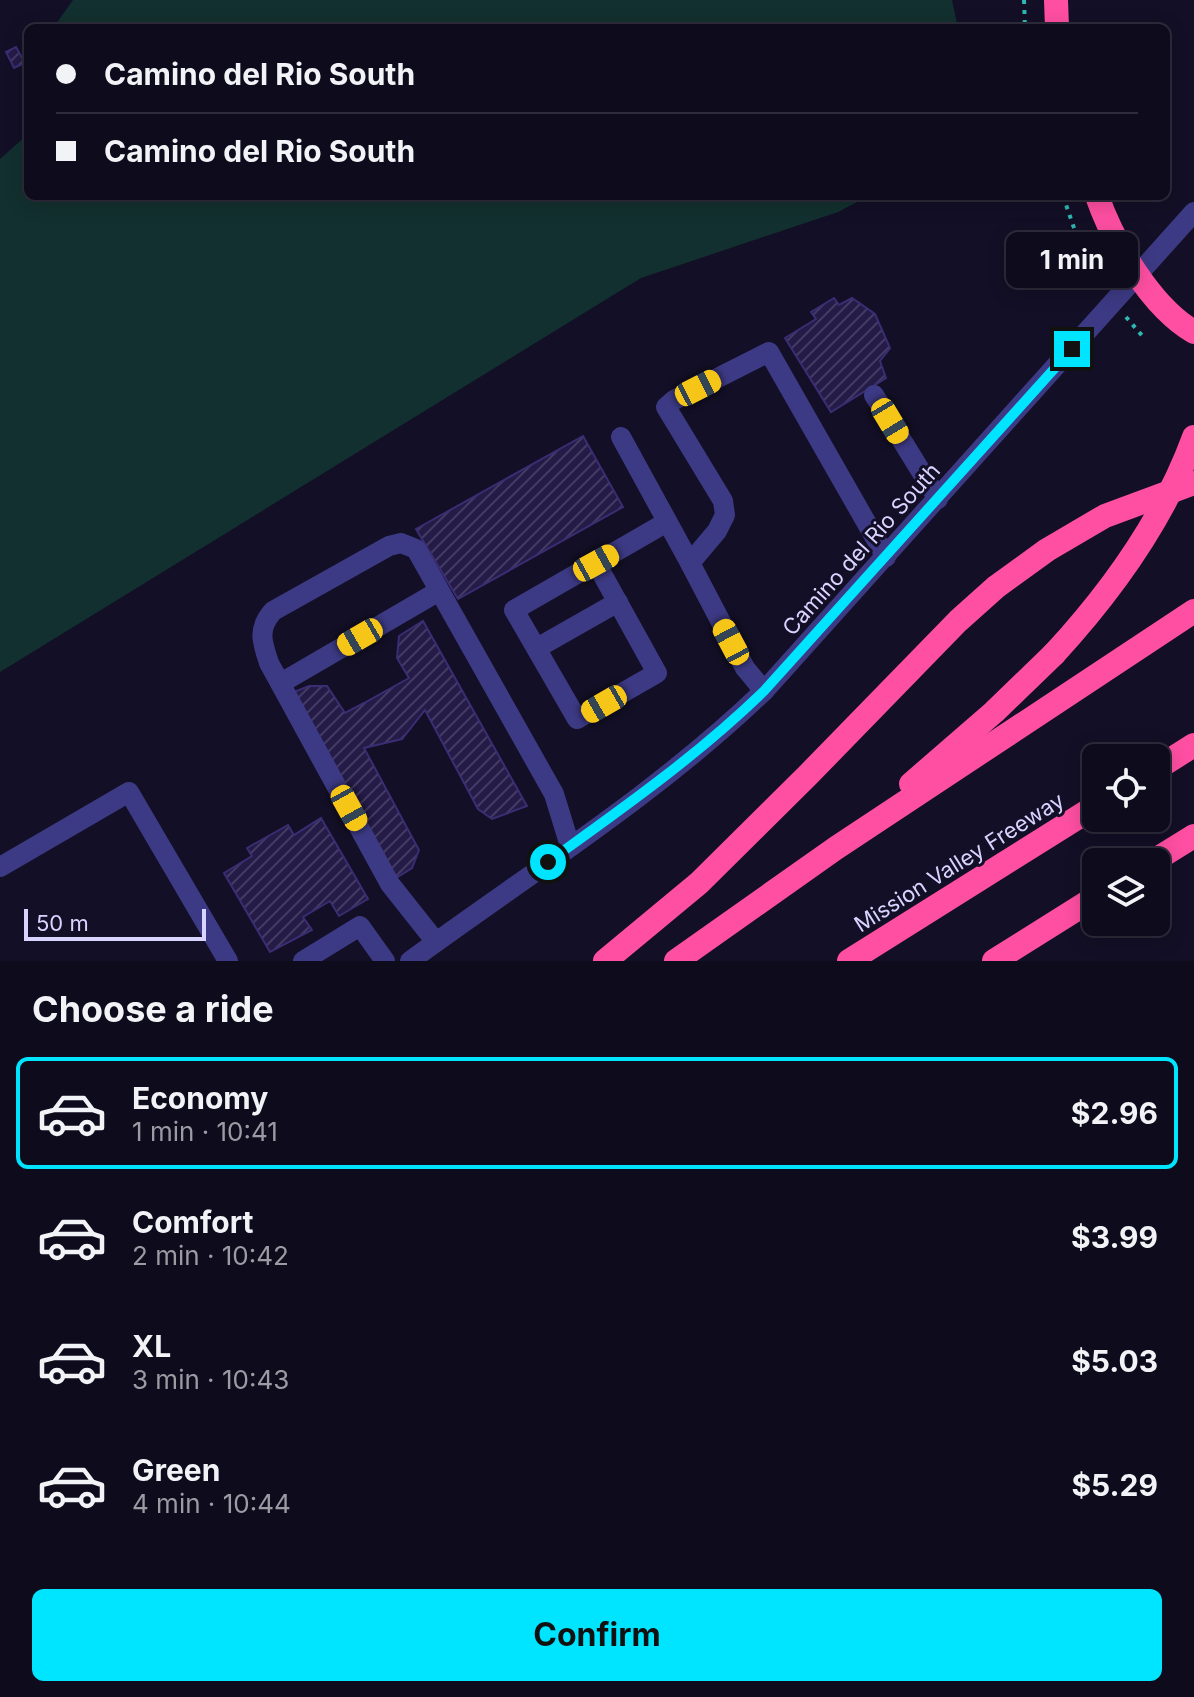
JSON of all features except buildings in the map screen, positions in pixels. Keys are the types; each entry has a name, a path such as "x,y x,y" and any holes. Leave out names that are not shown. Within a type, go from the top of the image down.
{"highway":[{"path":"1056,0 1057,24"},
{"path":"1098,200 1107,227 1138,274 1173,318 1194,332"},
{"path":"836,848 994,712 1054,654 1110,589 1140,546 1194,437"},
{"path":"605,961 699,883 958,621 996,587 1047,550 1105,516 1194,483"},
{"path":"676,961 836,848 1194,611"},
{"path":"1170,760 1194,745"},
{"name":"Mission Valley Freeway","path":"849,961 1082,815"},
{"path":"1170,851 1194,836"},
{"path":"994,961 1082,906"}],"street":[{"name":"Camino del Rio South","path":"410,961 667,776 717,736 764,691 886,557 1194,212"},
{"path":"690,563 717,531 725,515 723,501 666,407 674,400 769,352 886,557"},
{"path":"874,395 938,499"},
{"path":"621,437 745,668 764,691"},
{"path":"596,563 657,673 577,719 514,610 667,522"},
{"path":"436,942 390,884 269,663 261,633 264,621 273,611 389,546 401,543 416,549 554,794 570,846"},
{"path":"281,683 439,591"},
{"path":"537,648 618,602"},
{"path":"0,867 129,792 228,961"},
{"path":"303,961 360,926 385,961"}],"path":[{"path":"1024,0 1025,24"},
{"path":"1064,200 1089,268"}],"green space":[{"path":"73,0 952,0 957,24 56,24"},
{"path":"24,138 24,200 861,200 838,212 641,278 0,672 0,159"}],"route":[{"path":"548,862 655,786 717,736 764,691 1072,349"}]}
